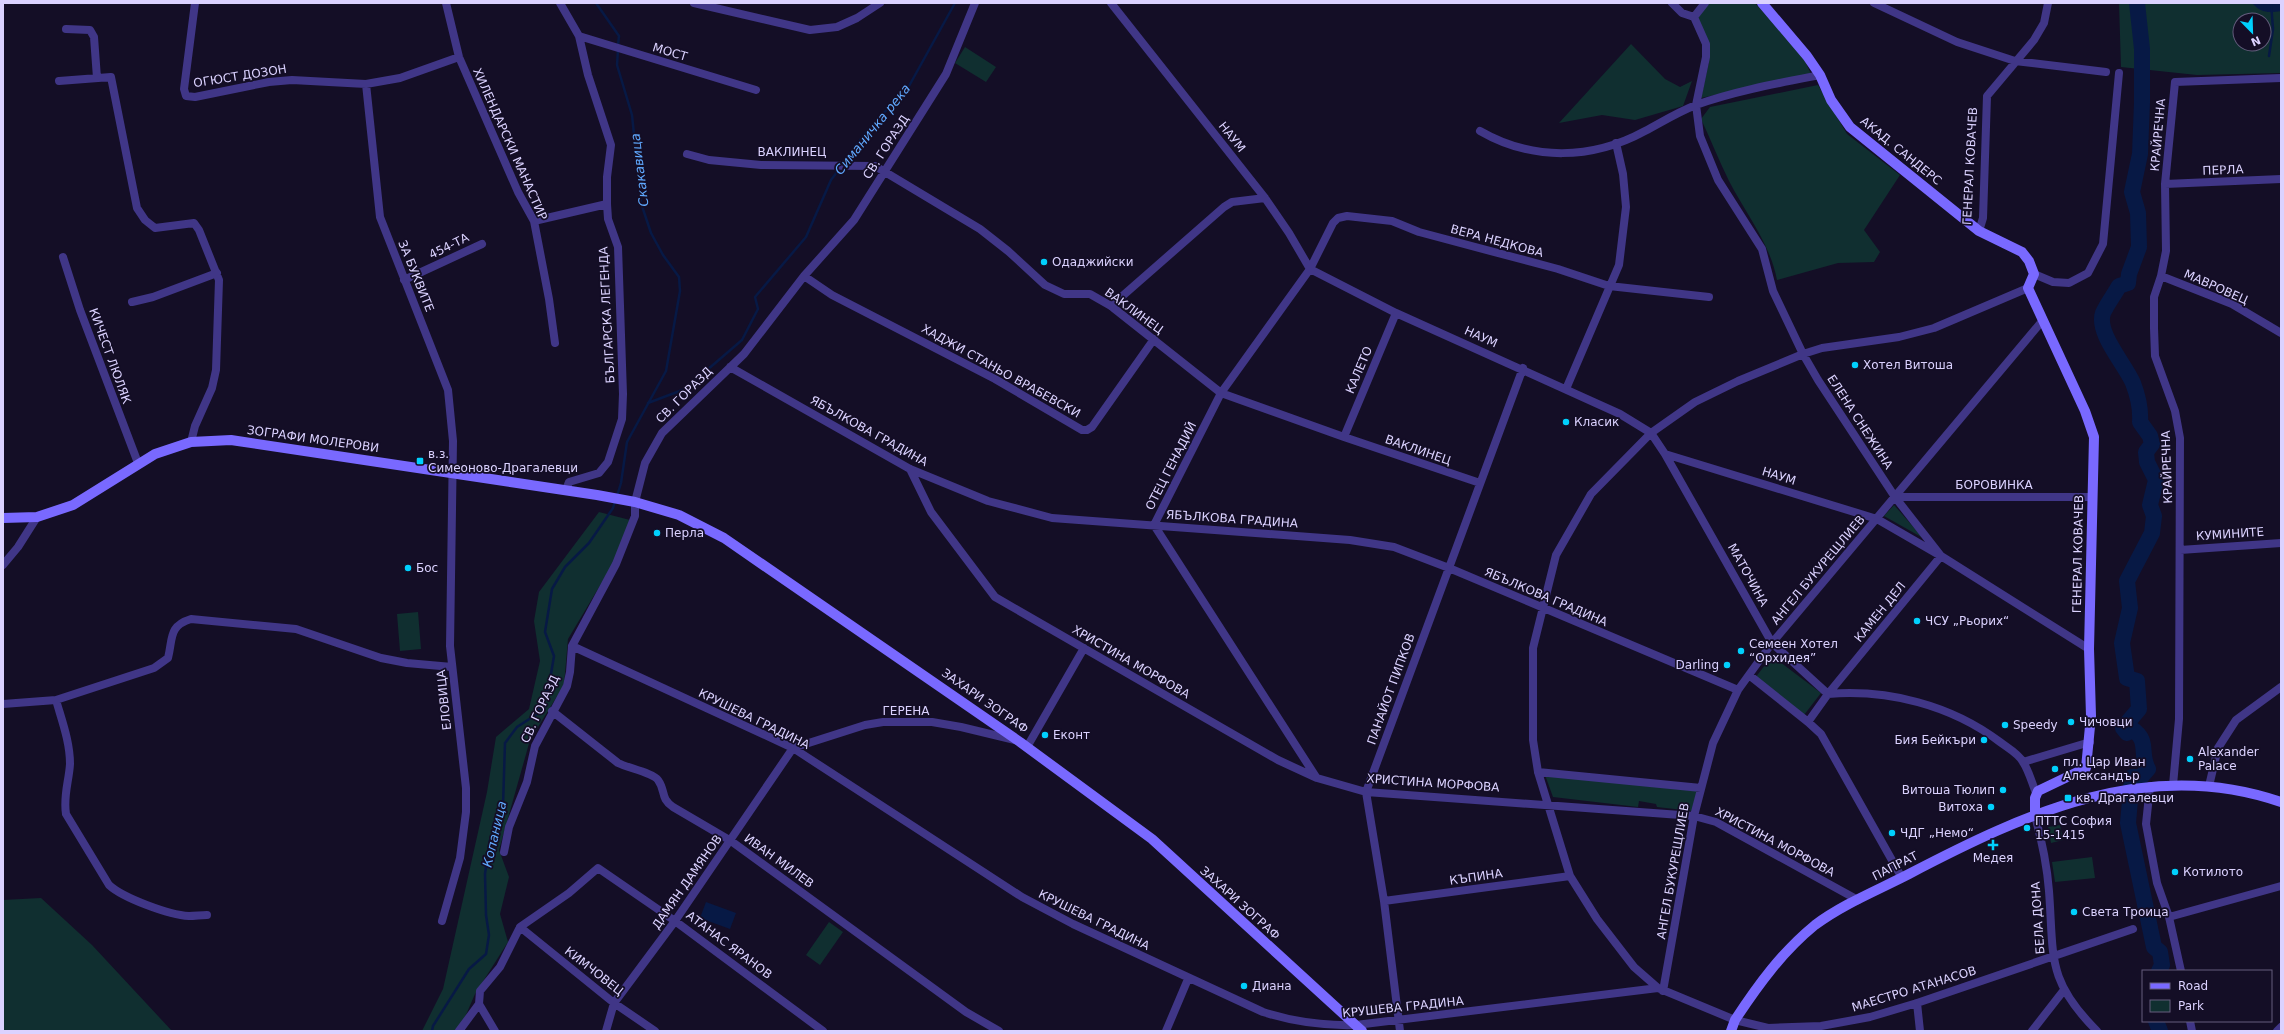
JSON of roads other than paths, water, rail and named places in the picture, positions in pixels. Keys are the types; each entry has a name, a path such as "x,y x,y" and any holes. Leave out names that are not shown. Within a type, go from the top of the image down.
{"street":[{"name":"ОГЮСТ ДОЗОН","path":"195,3 184,89 186,96 195,97 269,82 292,80 366,84 400,78 459,57"},
{"name":"ХИЛЕНДАРСКИ МАНАСТИР","path":"446,3 459,57 518,192 534,221 549,299 555,343"},
{"name":"БЪЛГАРСКА ЛЕГЕНДА","path":"560,3 572,21 579,36 588,74 611,145 606,177 606,204 608,219 618,247 623,394 622,419 608,462 599,473 569,482 566,490"},
{"path":"694,3 810,30 837,26 857,18 880,3"},
{"name":"СВ. ГОРАЗД","path":"504,852 509,827 527,782 535,746 552,711 567,686 570,672 572,646 616,564 635,516 630,501 646,463 662,433 744,354 804,276 854,220 946,74 975,3"},
{"name":"НАУМ","path":"1111,3 1265,198 1289,233 1310,269 1396,313 1523,368 1620,414 1651,433 1665,454 1877,519 1941,556"},
{"path":"1672,3 1682,13 1694,17 1705,3"},
{"name":"АКАД. САНДЕРС","path":"1762,3 1798,44 1820,75 1831,100 1850,127 1979,231"},
{"path":"1874,3 1957,42 2015,61 2106,72"},
{"name":"ГЕНЕРАЛ КОВАЧЕВ","path":"2034,274 2029,261 2022,252 1979,231 1983,218 1986,96 2034,40 2044,24 2048,3"},
{"name":"ЕЛЕНА СНЕЖИНА","path":"1694,17 1706,44 1696,105 1700,136 1718,180 1762,250 1773,291 1802,354 1895,497 1941,556 2089,649"},
{"path":"66,29 90,30 94,37 97,78"},
{"name":"МОСТ","path":"579,36 756,90"},
{"path":"2028,288 2034,274 2052,282 2069,282 2088,273 2103,244 2119,72"},
{"path":"1480,131 1515,147 1550,154 1591,151 1616,143 1696,105 1740,93 1820,75"},
{"path":"59,81 111,78 133,193 141,215 155,228 194,223 199,230 218,273 216,370 212,388 195,426 191,442"},
{"name":"КРАЙРЕЧНА","path":"2173,785 2178,719 2180,438 2175,411 2155,356 2154,297 2161,276 2166,251 2165,184 2175,82 2281,78"},
{"name":"ЗА БУКВИТЕ","path":"366,84 380,217 448,390 453,440 452,472"},
{"path":"1566,389 1619,265 1626,207 1623,174 1616,143"},
{"name":"ВАКЛИНЕЦ","path":"688,154 708,160 761,165 853,164 875,166 980,229 1008,251 1045,285 1064,294 1090,294 1111,306 1221,393 1480,483"},
{"name":"ПЕРЛА","path":"2165,184 2281,179"},
{"path":"1111,306 1224,206 1232,202 1265,198"},
{"path":"534,221 606,204"},
{"name":"ВЕРА НЕДКОВА","path":"1310,269 1333,223 1338,218 1347,216 1392,221 1419,232 1558,269 1609,286 1709,297"},
{"name":"454-ТА","path":"404,280 482,244"},
{"name":"КИЧЕСТ ЛЮЛЯК","path":"63,257 80,310 138,463"},
{"name":"ОТЕЦ ГЕНАДИЙ","path":"1310,269 1221,393 1154,525 1317,778"},
{"path":"132,302 153,297 218,273"},
{"name":"ХАДЖИ СТАНЬО ВРАБЕВСКИ","path":"804,276 832,295 995,379 1082,430 1087,430 1092,427 1154,340"},
{"name":"МАВРОВЕЦ","path":"2161,276 2232,304 2281,333"},
{"name":"ГЕНЕРАЛ КОВАЧЕВ","path":"2028,288 2085,411 2094,438 2089,649 2091,716 2090,742 2085,770 2040,789 2036,793"},
{"name":"МАЕСТРО АТАНАСОВ","path":"2028,288 1934,328 1899,337 1822,348 1802,354 1738,381 1696,402 1651,433 1591,494 1556,555 1533,648 1533,740 1538,772 1570,876 1597,919 1634,967 1661,990 1734,1020 1768,1028 1821,1026 1870,1017 2052,958 2133,929"},
{"name":"КАЛЕТО","path":"1344,437 1396,313"},
{"name":"АНГЕЛ БУКУРЕЩЛИЕВ","path":"1661,990 1700,788 1713,743 1738,690 1772,643 2043,320"},
{"name":"ЯБЪЛКОВА ГРАДИНА","path":"730,367 910,469 988,501 1052,518 1350,540 1394,547 1449,568 1542,609 1738,690"},
{"name":"ПАНАЙОТ ПИПКОВ","path":"1400,1031 1384,901 1366,792 1523,368"},
{"name":"ЗОГРАФИ МОЛЕРОВИ","path":"3,518 37,517 73,505 138,463 155,454 191,442 231,440 452,472 630,501"},
{"name":"МАТОЧИНА","path":"1665,454 1772,643 1828,694"},
{"name":"ХРИСТИНА МОРФОВА","path":"910,469 931,512 995,597 1278,760 1317,778 1366,792 1548,804 1694,816 1716,822 1858,900"},
{"name":"ЕЛОВИЦА","path":"442,921 460,858 466,812 466,788 450,646 452,472"},
{"name":"БОРОВИНКА","path":"1895,497 2092,497"},
{"name":"ЗАХАРИ ЗОГРАФ","path":"630,501 679,515 724,538 1024,744 1152,839 1359,1028"},
{"path":"3,565 18,547 37,517"},
{"name":"КУМИНИТЕ","path":"2180,550 2281,543"},
{"name":"КАМЕН ДЕЛ","path":"1808,722 1828,694 1941,556"},
{"path":"3,704 56,700 131,677 162,664 168,658 175,628 182,622 191,620 296,629 381,658 407,663 452,667"},
{"name":"КРУШЕВА ГРАДИНА","path":"572,646 793,748 1022,897 1188,979 1263,1012 1290,1021 1359,1028 1399,1020 1661,990"},
{"path":"1024,744 1084,648"},
{"path":"1749,675 1821,734 1902,878"},
{"path":"2209,786 2218,748 2236,720 2281,687"},
{"path":"1828,694 1854,692 1907,698 1955,715 1993,736 2023,762 2036,793 2035,816"},
{"path":"56,700 68,744 70,764 64,802 66,814 109,885 116,891 170,912 189,916 207,915"},
{"name":"ИВАН МИЛЕВ","path":"552,711 618,763 628,768 653,776 659,781 665,801 731,841 966,1012 999,1031"},
{"name":"ГЕРЕНА","path":"793,748 865,725 883,722 932,722 961,727 1024,744"},
{"path":"2023,762 2090,742"},
{"name":"ДАМЯН ДАМЯНОВ","path":"606,1031 614,1003 676,921 793,748"},
{"path":"1538,772 1700,788"},
{"name":"ПАПРАТ","path":"1731,1031 1734,1020 1783,954 1817,924 1858,900 1967,844 2035,816 2088,799 2140,787 2173,785 2209,786 2260,795 2281,802"},
{"path":"2150,786 2146,824 2157,883 2169,917 2181,970"},
{"name":"БЕЛА ДОНА","path":"2035,816 2046,862 2052,958 2064,990 2097,1031"},
{"name":"АТАНАС ЯРАНОВ","path":"520,928 569,893 598,868 676,921 824,1031"},
{"name":"КЪПИНА","path":"1384,901 1570,876"},
{"path":"2169,917 2281,886"},
{"path":"459,1031 479,1004 480,991 500,967 520,928"},
{"name":"КИМЧОВЕЦ","path":"520,928 614,1003 655,1031"},
{"path":"1166,1031 1188,979"},
{"path":"2032,1031 2064,990"},
{"path":"1917,1003 1920,1031"},
{"path":"479,1004 495,1031"},
{"path":"2277,1031 2281,1027"}],"water":[{"path":"2252,3 2281,3 2281,11 2265,12 2258,9"},
{"path":"706,902 736,913 730,929 700,918"}],"waterway":[{"name":"Скакавица","path":"596,3 619,36 618,45"},
{"name":"Симаничка река","path":"842,164 867,131 909,86 955,3"},
{"path":"2137,3 2142,49 2142,102 2140,154 2132,192 2138,213 2139,247 2129,274 2128,283 2119,286 2103,313 2102,321 2107,339 2129,375 2135,388 2140,407 2140,422 2150,436 2152,444 2146,452 2147,462 2156,480 2150,505 2154,516 2152,533 2127,581 2130,608 2122,643 2127,678 2137,681 2139,709 2123,728 2127,733 2132,729 2141,738 2145,763 2148,769 2141,777 2132,777 2128,823 2154,947 2160,952 2162,965 2160,970"},
{"path":"2269,56 2273,29 2271,3"},
{"name":"Скакавица","path":"617,496 621,483 627,442 666,371 680,291 679,277 663,255 651,233 641,203 632,115 617,65 618,50"},
{"name":"Симаничка река","path":"648,403 685,389 742,340 758,309 755,297 806,237 831,180 840,168"},
{"name":"Копаница","path":"432,1031 433,1026 469,969 486,954 489,935 486,915 485,874 490,840 503,806 505,743 517,727 537,714 549,686 554,656 545,632 552,589 565,567 589,543 613,508 615,501"},
{"path":"2156,1022 2160,1031"}],"place":[{"name":"Одаджийски","path":"1044,262"},
{"name":"Хотел Витоша","path":"1855,365"},
{"name":"Класик","path":"1566,422"},
{"name":"в.з. Симеоново-Драгалевци","path":"420,461"},
{"name":"Перла","path":"657,533"},
{"name":"Бос","path":"408,568"},
{"name":"ЧСУ „Рьорих“","path":"1917,621"},
{"name":"Семеен Хотел “Орхидея”","path":"1741,651"},
{"name":"Darling","path":"1727,665"},
{"name":"Чичовци","path":"2071,722"},
{"name":"Speedy","path":"2005,725"},
{"name":"Еконт","path":"1045,735"},
{"name":"Бия Бейкъри","path":"1984,740"},
{"name":"Alexander Palace","path":"2190,759"},
{"name":"пл. Цар Иван Александър","path":"2055,769"},
{"name":"Витоша Тюлип","path":"2003,790"},
{"name":"кв. Драгалевци","path":"2068,798"},
{"name":"Витоха","path":"1991,807"},
{"name":"ПТТС София 15-1415","path":"2027,828"},
{"name":"ЧДГ „Немо“","path":"1892,833"},
{"name":"Медея","path":"1993,845"},
{"name":"Котилото","path":"2175,872"},
{"name":"Света Троица","path":"2074,912"},
{"name":"Диана","path":"1244,986"}]}
